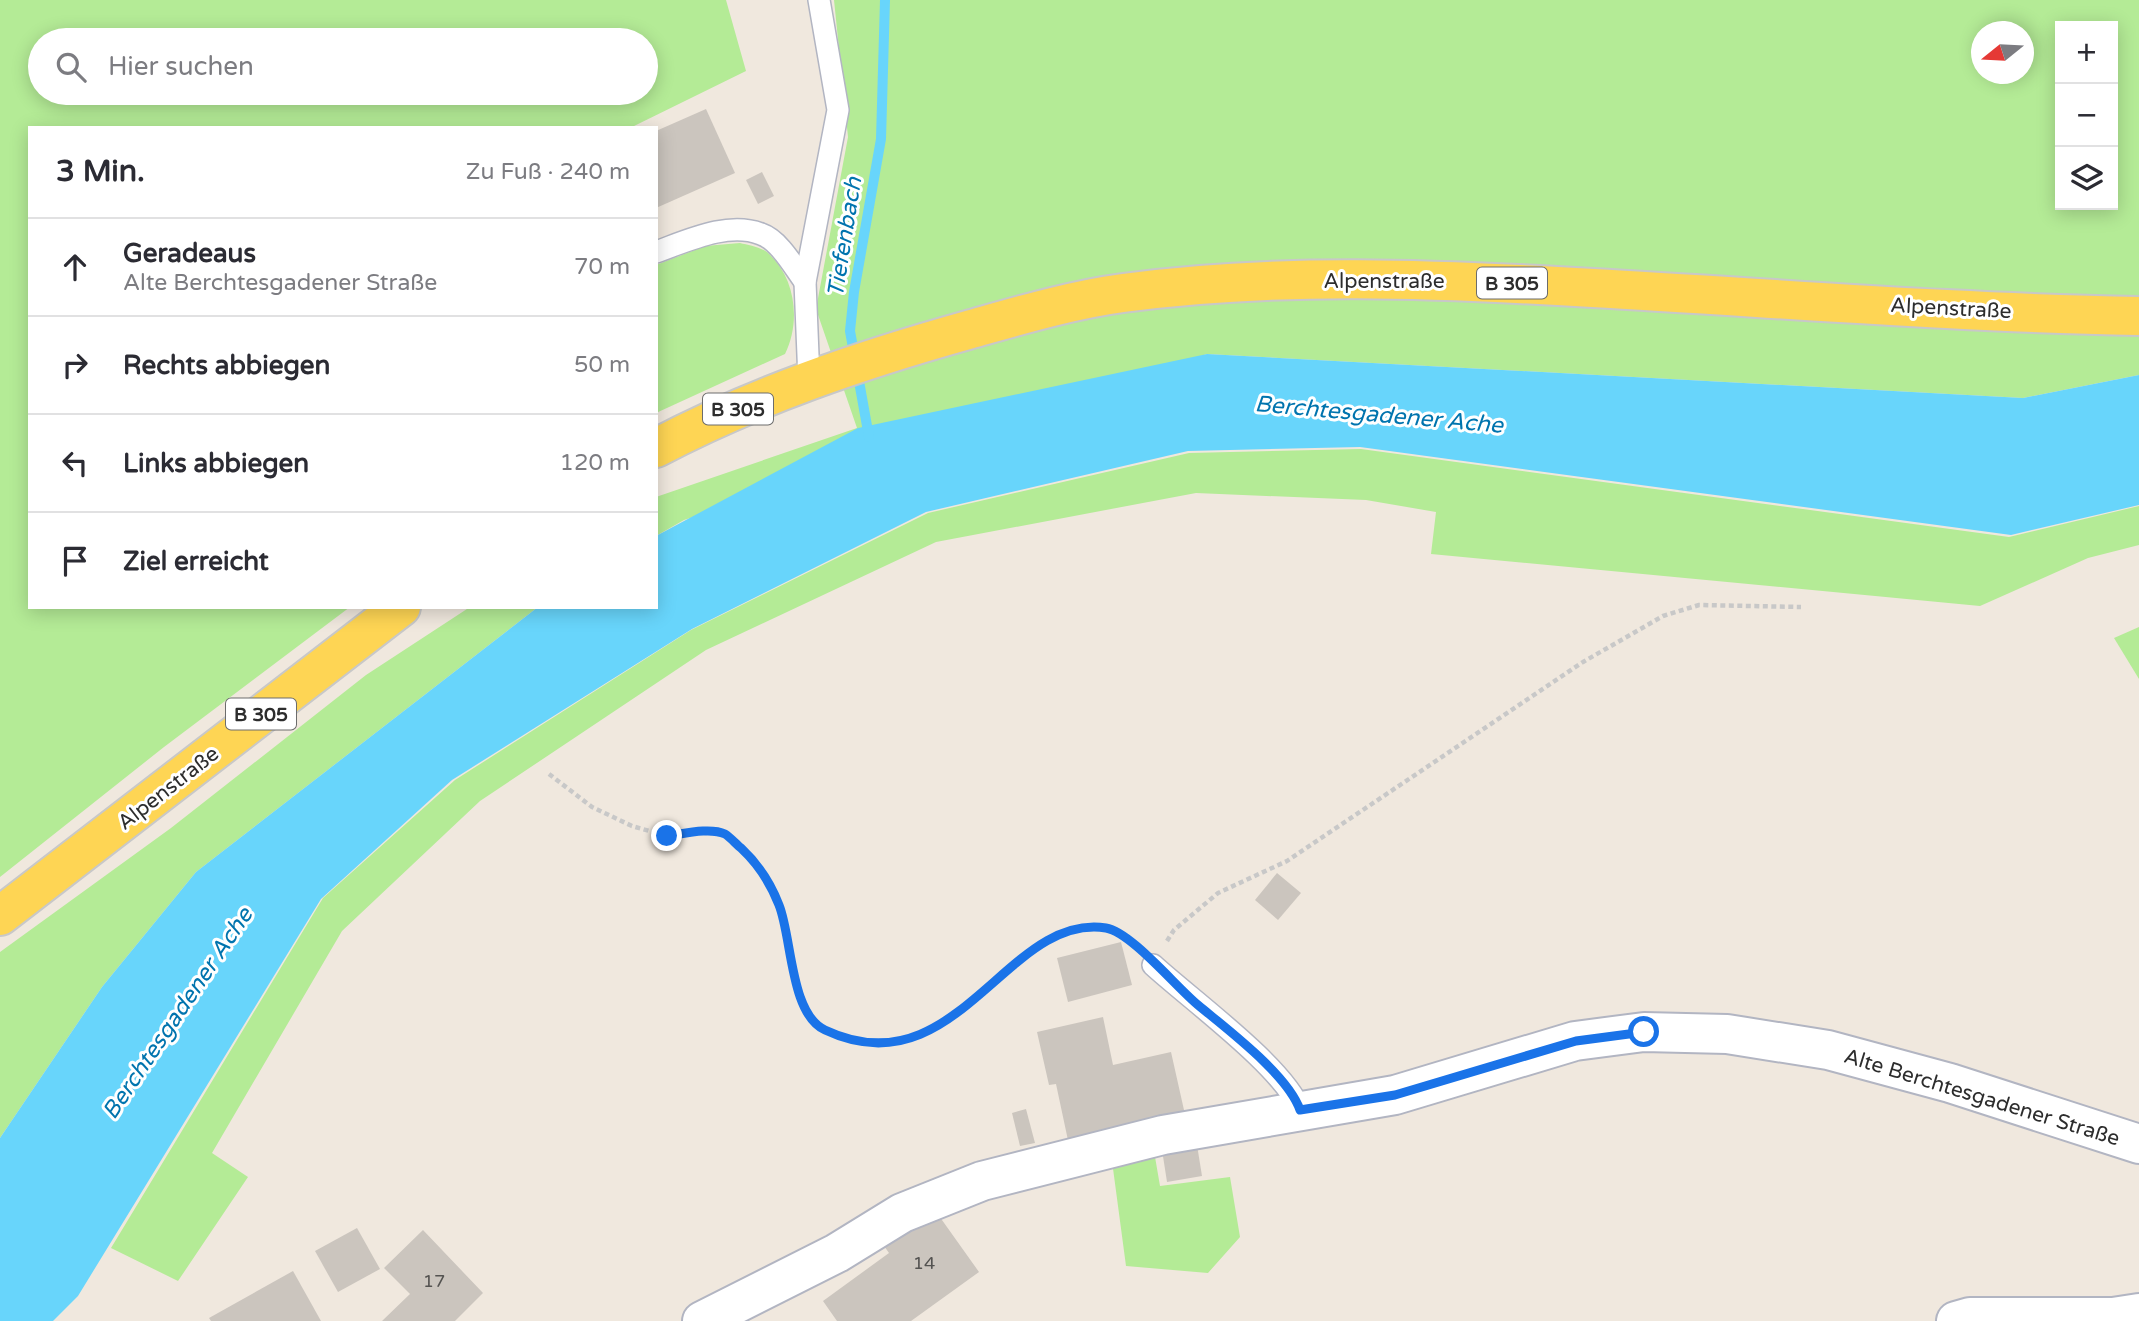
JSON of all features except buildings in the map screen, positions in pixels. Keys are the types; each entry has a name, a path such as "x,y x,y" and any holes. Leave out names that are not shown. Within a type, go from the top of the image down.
{"main road":[{"name":"Alpenstraße","path":"658,447 695,427 815,377 892,351 1016,316 1120,293 1224,284 1470,281 2139,316"},
{"name":"Alpenstraße","path":"0,916 398,609"}],"street":[{"name":"Alte Berchtesgadener Straße","path":"702,1321 837,1253 902,1213 982,1181 1163,1135 1395,1095 1576,1041 1644,1032 1727,1034 1828,1050 1937,1079 2139,1144"},
{"path":"1956,1321 1970,1317 2113,1317 2139,1313"}],"lane":[{"path":"815,377 805,282 838,110 819,0"},
{"path":"658,251 715,230 762,234 784,253 805,282"},
{"path":"1153,965 1245,1044 1296,1097 1300,1110"}],"path":[{"path":"549,774 592,807 632,826 667,836 692,832 724,834 755,861 779,905 804,1009 822,1029 860,1042 900,1042 945,1022 998,981 1037,945 1074,930 1105,928 1126,936 1153,965 1174,930 1218,893 1287,861 1583,662 1663,616 1699,605 1801,607"}],"green space":[{"path":"0,0 726,0 746,71 634,126 28,126 28,609 347,609 164,747 0,877"},
{"path":"834,0 2139,0 2139,375 2023,398 1207,354 684,520 658,535 658,496 857,428 816,309 848,137"},
{"path":"740,243 767,252 777,262 790,287 793,300 790,341 785,354 658,412 658,264 705,246"},
{"path":"1361,449 2009,537 2139,506 2139,545 2088,558 1980,606 1431,554 1436,512 1366,500 1196,493 936,542 706,650 480,801 342,931 212,1153 248,1177 178,1281 111,1248 323,898 455,780 691,630 928,513 1189,453"},
{"path":"467,609 535,609 196,872 102,987 0,1138 0,952 171,828 366,675"},
{"path":"2139,627 2139,679 2114,638"},
{"path":"1154,1151 1160,1186 1230,1177 1240,1237 1208,1273 1126,1266 1112,1161"}],"water":[{"name":"Berchtesgadener Ache","path":"1207,354 2023,398 2139,375 2139,505 2011,535 1360,447 1188,451 926,512 692,629 452,780 321,899 78,1296 53,1321 0,1321 0,1138 102,987 196,872 535,609 658,609 658,535 858,428"}],"waterway":[{"name":"Tiefenbach","path":"869,437 850,331 854,292 881,139 885,0"}],"route":[{"path":"667,836 692,832 724,834 755,861 779,905 804,1009 822,1029 860,1042 900,1042 945,1022 998,981 1037,945 1074,930 1105,928 1126,936 1185,995 1245,1044 1296,1097 1300,1110 1395,1095 1576,1041 1644,1032"}]}
